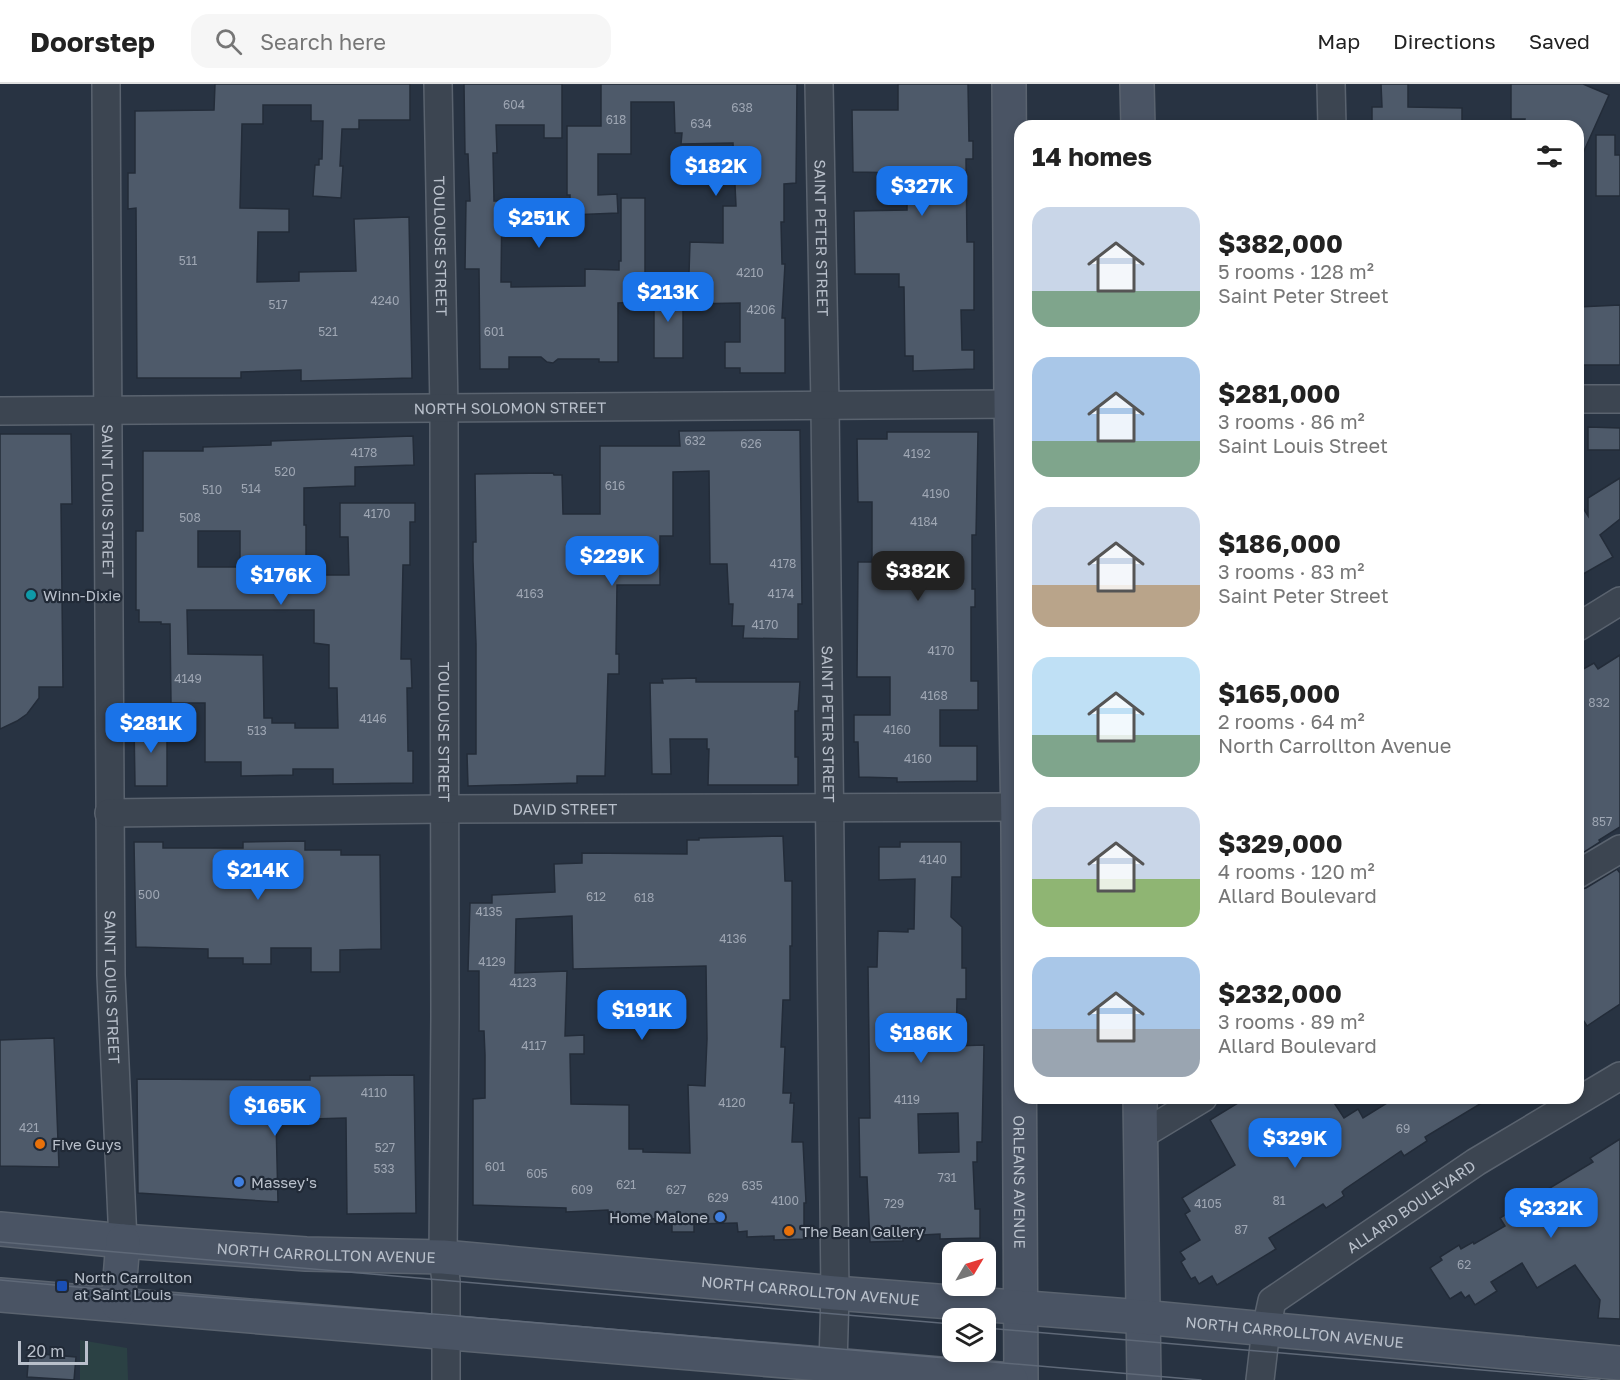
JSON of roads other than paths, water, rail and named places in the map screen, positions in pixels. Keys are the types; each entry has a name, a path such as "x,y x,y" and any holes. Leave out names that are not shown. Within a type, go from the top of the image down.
{"main road":[{"name":"ORLEANS AVENUE","path":"1009,84 1014,313"},
{"path":"1137,84 1138,120"},
{"name":"ORLEANS AVENUE","path":"1020,1104 1021,1380"},
{"path":"1140,1104 1144,1380"},
{"name":"NORTH CARROLLTON AVENUE","path":"0,1229 123,1241 306,1254 442,1257 835,1293 1142,1317 1620,1363"},
{"path":"118,1304 123,1241"},
{"path":"0,1295 1011,1380"}],"street":[{"name":"SAINT LOUIS STREET","path":"106,84 111,1015 123,1241"},
{"name":"TOULOUSE STREET","path":"438,84 444,409 442,1257 446,1281 446,1380"},
{"name":"SAINT PETER STREET","path":"819,84 830,808 835,1293 833,1365"},
{"path":"1331,84 1332,120"},
{"path":"1584,399 1620,399"},
{"name":"NORTH SOLOMON STREET","path":"0,411 1014,404"},
{"path":"1584,623 1620,601"},
{"name":"DAVID STREET","path":"109,813 1014,807"},
{"path":"1584,870 1620,849"},
{"name":"ALLARD BOULEVARD","path":"1584,1098 1620,1076"},
{"path":"1140,1136 1193,1104"},
{"name":"ALLARD BOULEVARD","path":"1260,1380 1272,1300 1476,1162 1573,1104"}],"tram line":[{"path":"0,1242 942,1323"},
{"path":"0,1280 446,1315 1201,1380"},
{"path":"996,1329 1600,1380"}],"place":[{"name":"Winn-Dixie","path":"31,595"},
{"name":"Five Guys","path":"40,1144"},
{"name":"Massey's","path":"239,1182"},
{"name":"Home Malone","path":"720,1217"},
{"name":"The Bean Gallery","path":"789,1231"},
{"name":"North Carrollton at Saint Louis","path":"62,1286"}]}
